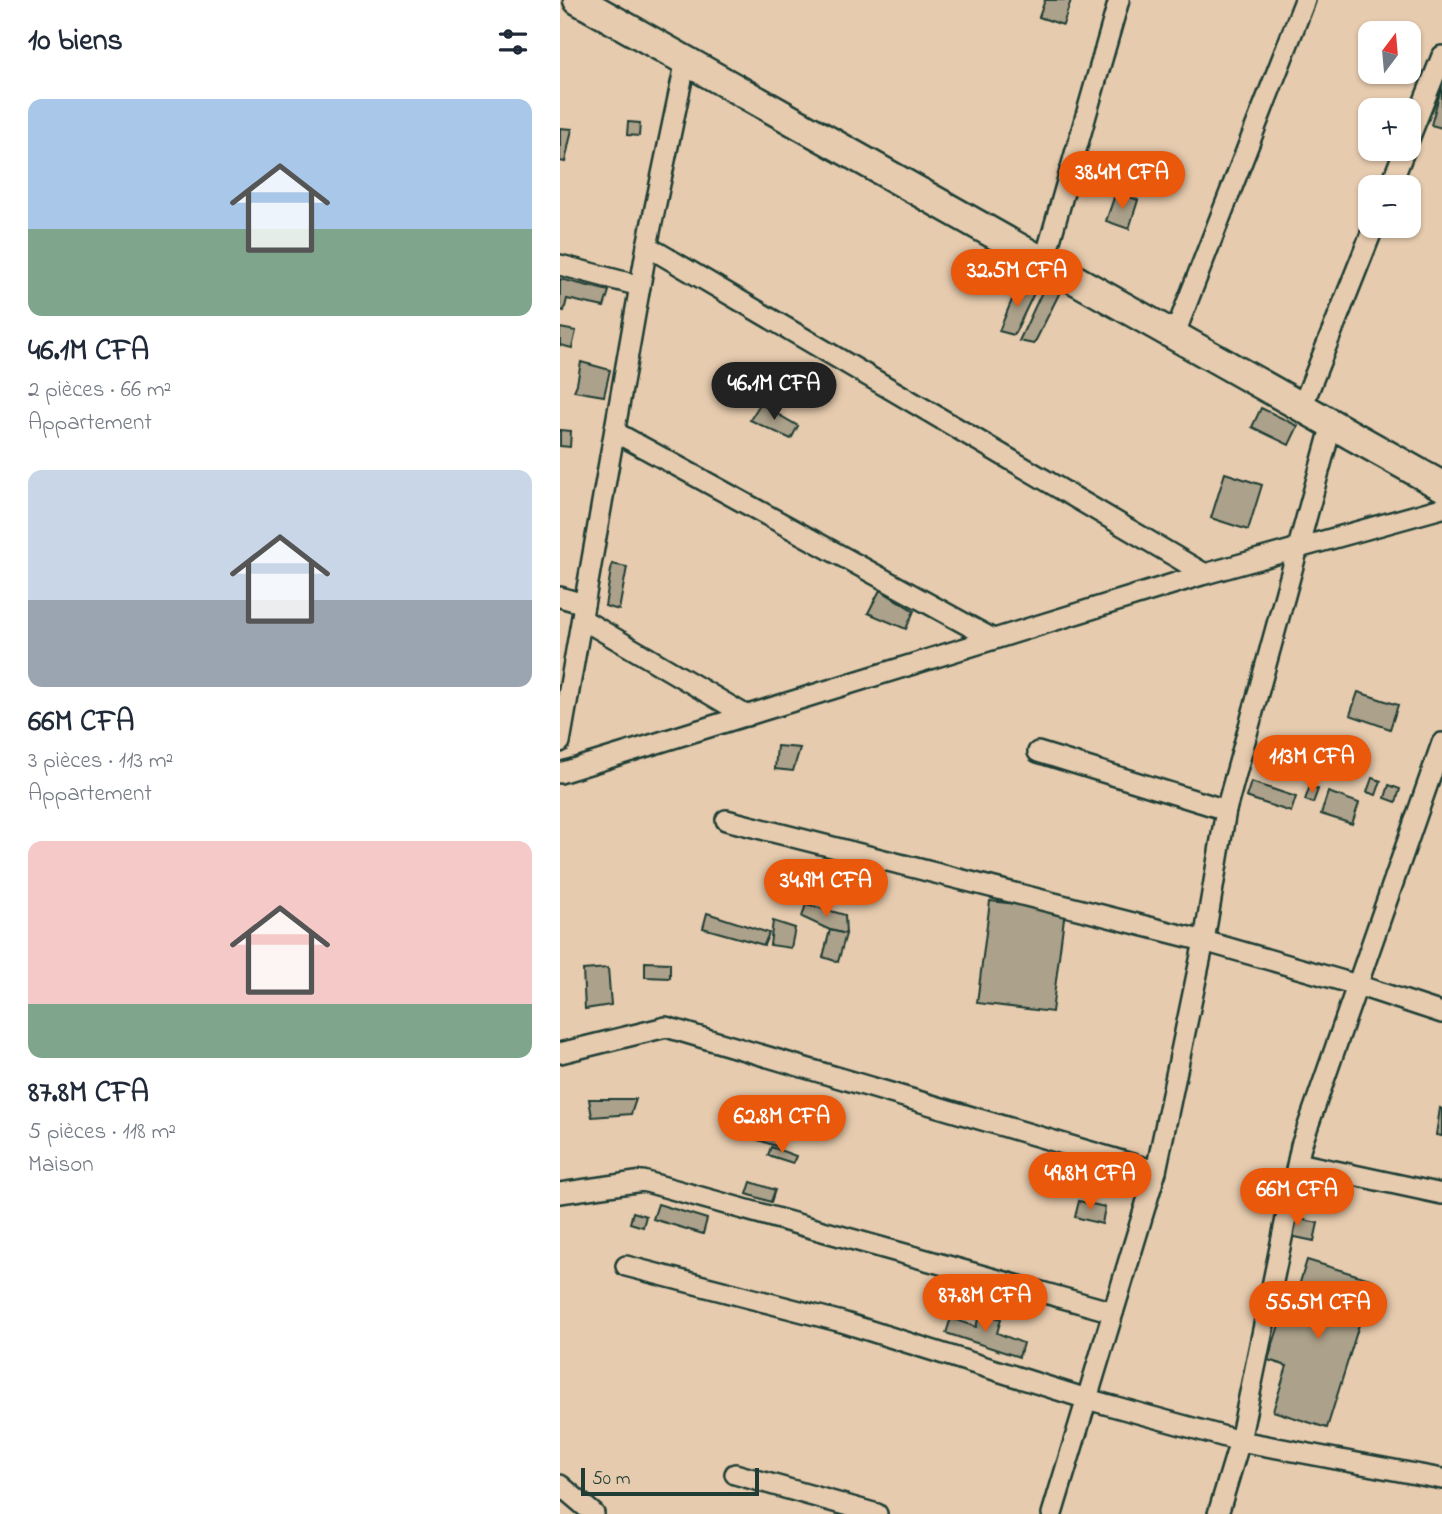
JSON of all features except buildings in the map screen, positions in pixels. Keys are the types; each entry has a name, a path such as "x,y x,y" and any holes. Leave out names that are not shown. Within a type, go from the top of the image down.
{"street":[{"path":"578,0 1442,486"},
{"path":"1044,262 1119,0"},
{"path":"1174,335 1305,0"},
{"path":"1421,109 1442,56"},
{"path":"560,743 647,247 686,61"},
{"path":"1302,407 1369,238"},
{"path":"647,247 1205,574"},
{"path":"560,265 640,286"},
{"path":"1052,1514 1156,1171 1204,941 1226,810 1332,424"},
{"path":"615,432 993,639"},
{"path":"560,773 1205,574 1442,508"},
{"path":"560,597 747,716"},
{"path":"1218,1514 1240,1441 1301,1146 1442,743"},
{"path":"1038,752 1226,810"},
{"path":"726,820 1204,941 1357,985 1442,1013"},
{"path":"560,1054 666,1027 1156,1171"},
{"path":"1298,1163 1442,1194"},
{"path":"560,1193 643,1181 1113,1312"},
{"path":"626,1266 842,1322 1087,1399 1240,1441 1442,1479"},
{"path":"735,1474 877,1514"},
{"path":"560,1485 594,1514"}]}
